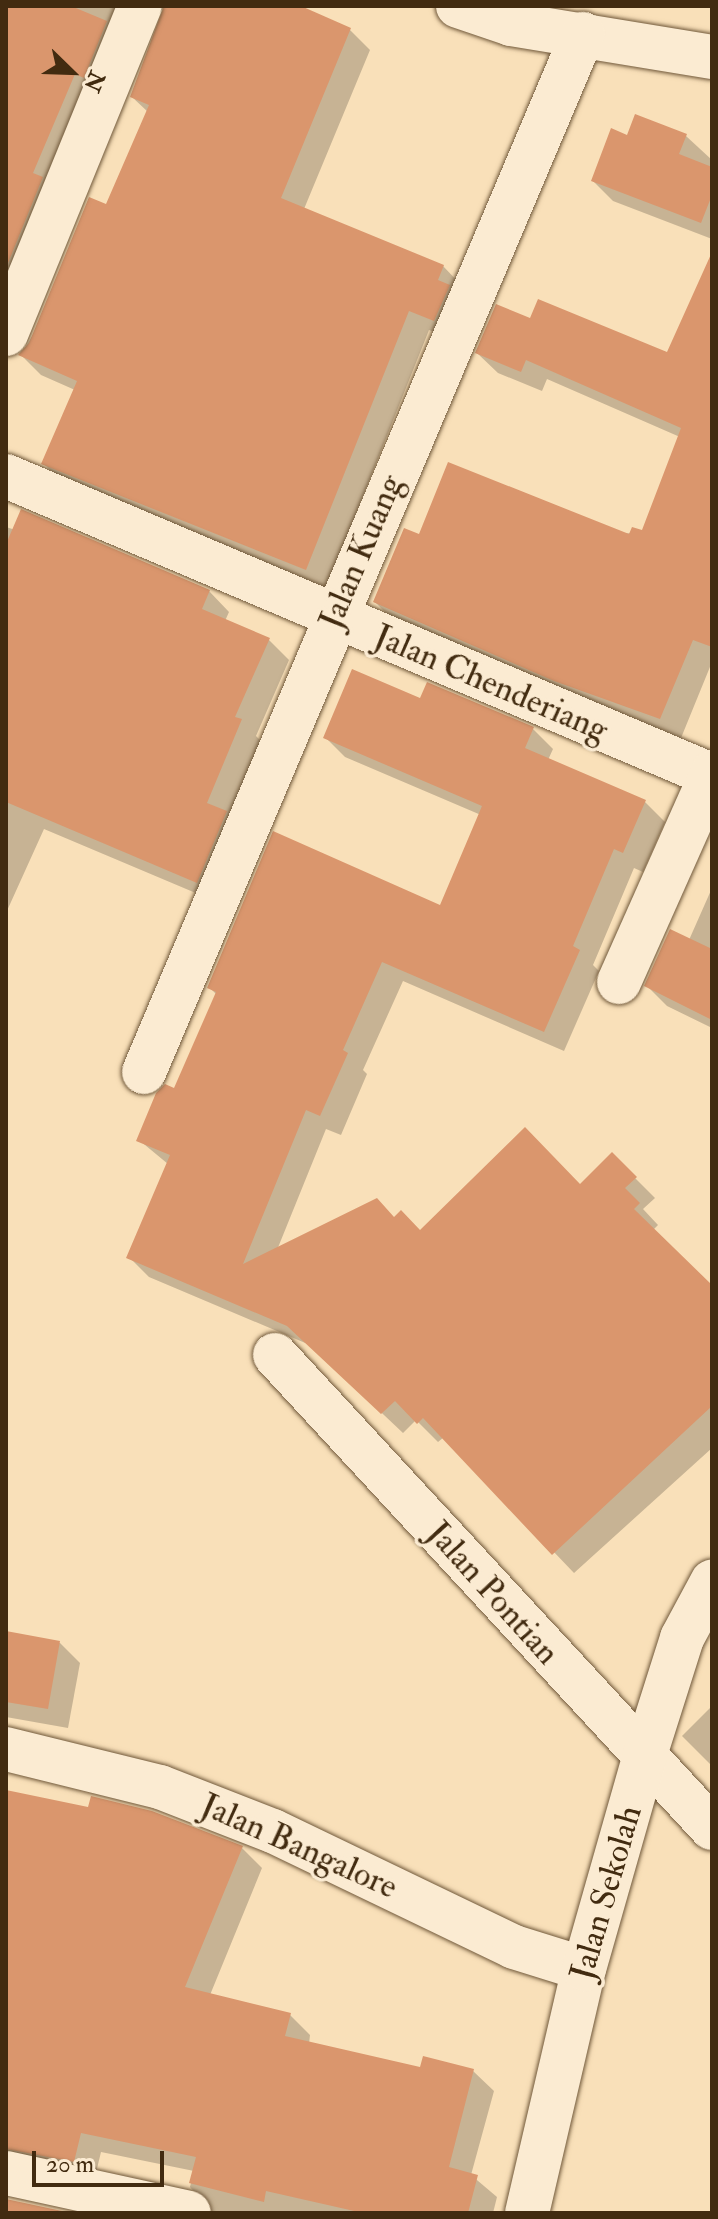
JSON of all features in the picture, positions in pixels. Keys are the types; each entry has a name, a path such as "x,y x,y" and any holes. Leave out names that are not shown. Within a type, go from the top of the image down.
{"street":[{"path":"6,334 140,6"},
{"path":"458,6 511,24 712,57"},
{"name":"Jalan Kuang","path":"144,1072 333,617 583,34"},
{"name":"Jalan Chenderiang","path":"6,476 333,617 712,774"},
{"path":"619,982 712,774"},
{"name":"Jalan Pontian","path":"275,1355 644,1758 712,1828"},
{"name":"Jalan Sekolah","path":"527,2213 584,1969 644,1758 682,1638 712,1582"},
{"name":"Jalan Bangalore","path":"6,1749 160,1787 273,1831 514,1947 584,1969"},
{"path":"6,2173 189,2213"}],"building":[{"path":"6,6 71,6 107,21 84,78 75,74 33,173 43,177 6,268"},
{"path":"164,6 301,6 351,28 281,198 444,265 438,280 450,285 434,321 409,311 306,570 41,464 77,381 18,355 29,343 89,197 106,204 149,105 130,97"},
{"path":"635,114 687,134 679,154 712,167 712,195 701,223 591,181 611,128 627,135"},
{"path":"712,252 712,647 693,640 660,719 554,681 373,602 404,528 419,534 448,462 629,534 632,527 642,530 681,428 526,360 521,372 475,353 496,304 530,318 538,299 667,352"},
{"path":"21,509 210,590 202,609 270,638 235,717 242,719 207,803 227,811 197,883 6,802 6,544"},
{"path":"352,669 420,698 427,682 534,727 525,748 646,800 623,853 614,849 573,946 580,950 544,1032 382,962 343,1050 348,1053 320,1116 306,1110 243,1264 377,1198 394,1217 401,1210 420,1230 525,1127 580,1184 612,1152 637,1177 625,1188 640,1203 634,1209 712,1285 712,1406 552,1555 423,1418 417,1424 395,1401 381,1414 287,1326 126,1258 170,1155 136,1141 156,1093 165,1084 174,1088 216,992 207,988 273,831 440,905 482,806 323,738"},
{"path":"670,929 712,949 712,1020 644,986"},
{"path":"6,1631 60,1641 48,1709 6,1702"},
{"path":"6,1790 88,1807 91,1796 152,1811 243,1846 185,1987 291,2013 285,2036 420,2067 423,2056 474,2069 449,2167 478,2175 468,2213 363,2213 266,2191 264,2202 189,2183 196,2157 81,2133 74,2162 6,2149"},
{"path":"6,2199 62,2211 6,2213"}]}
